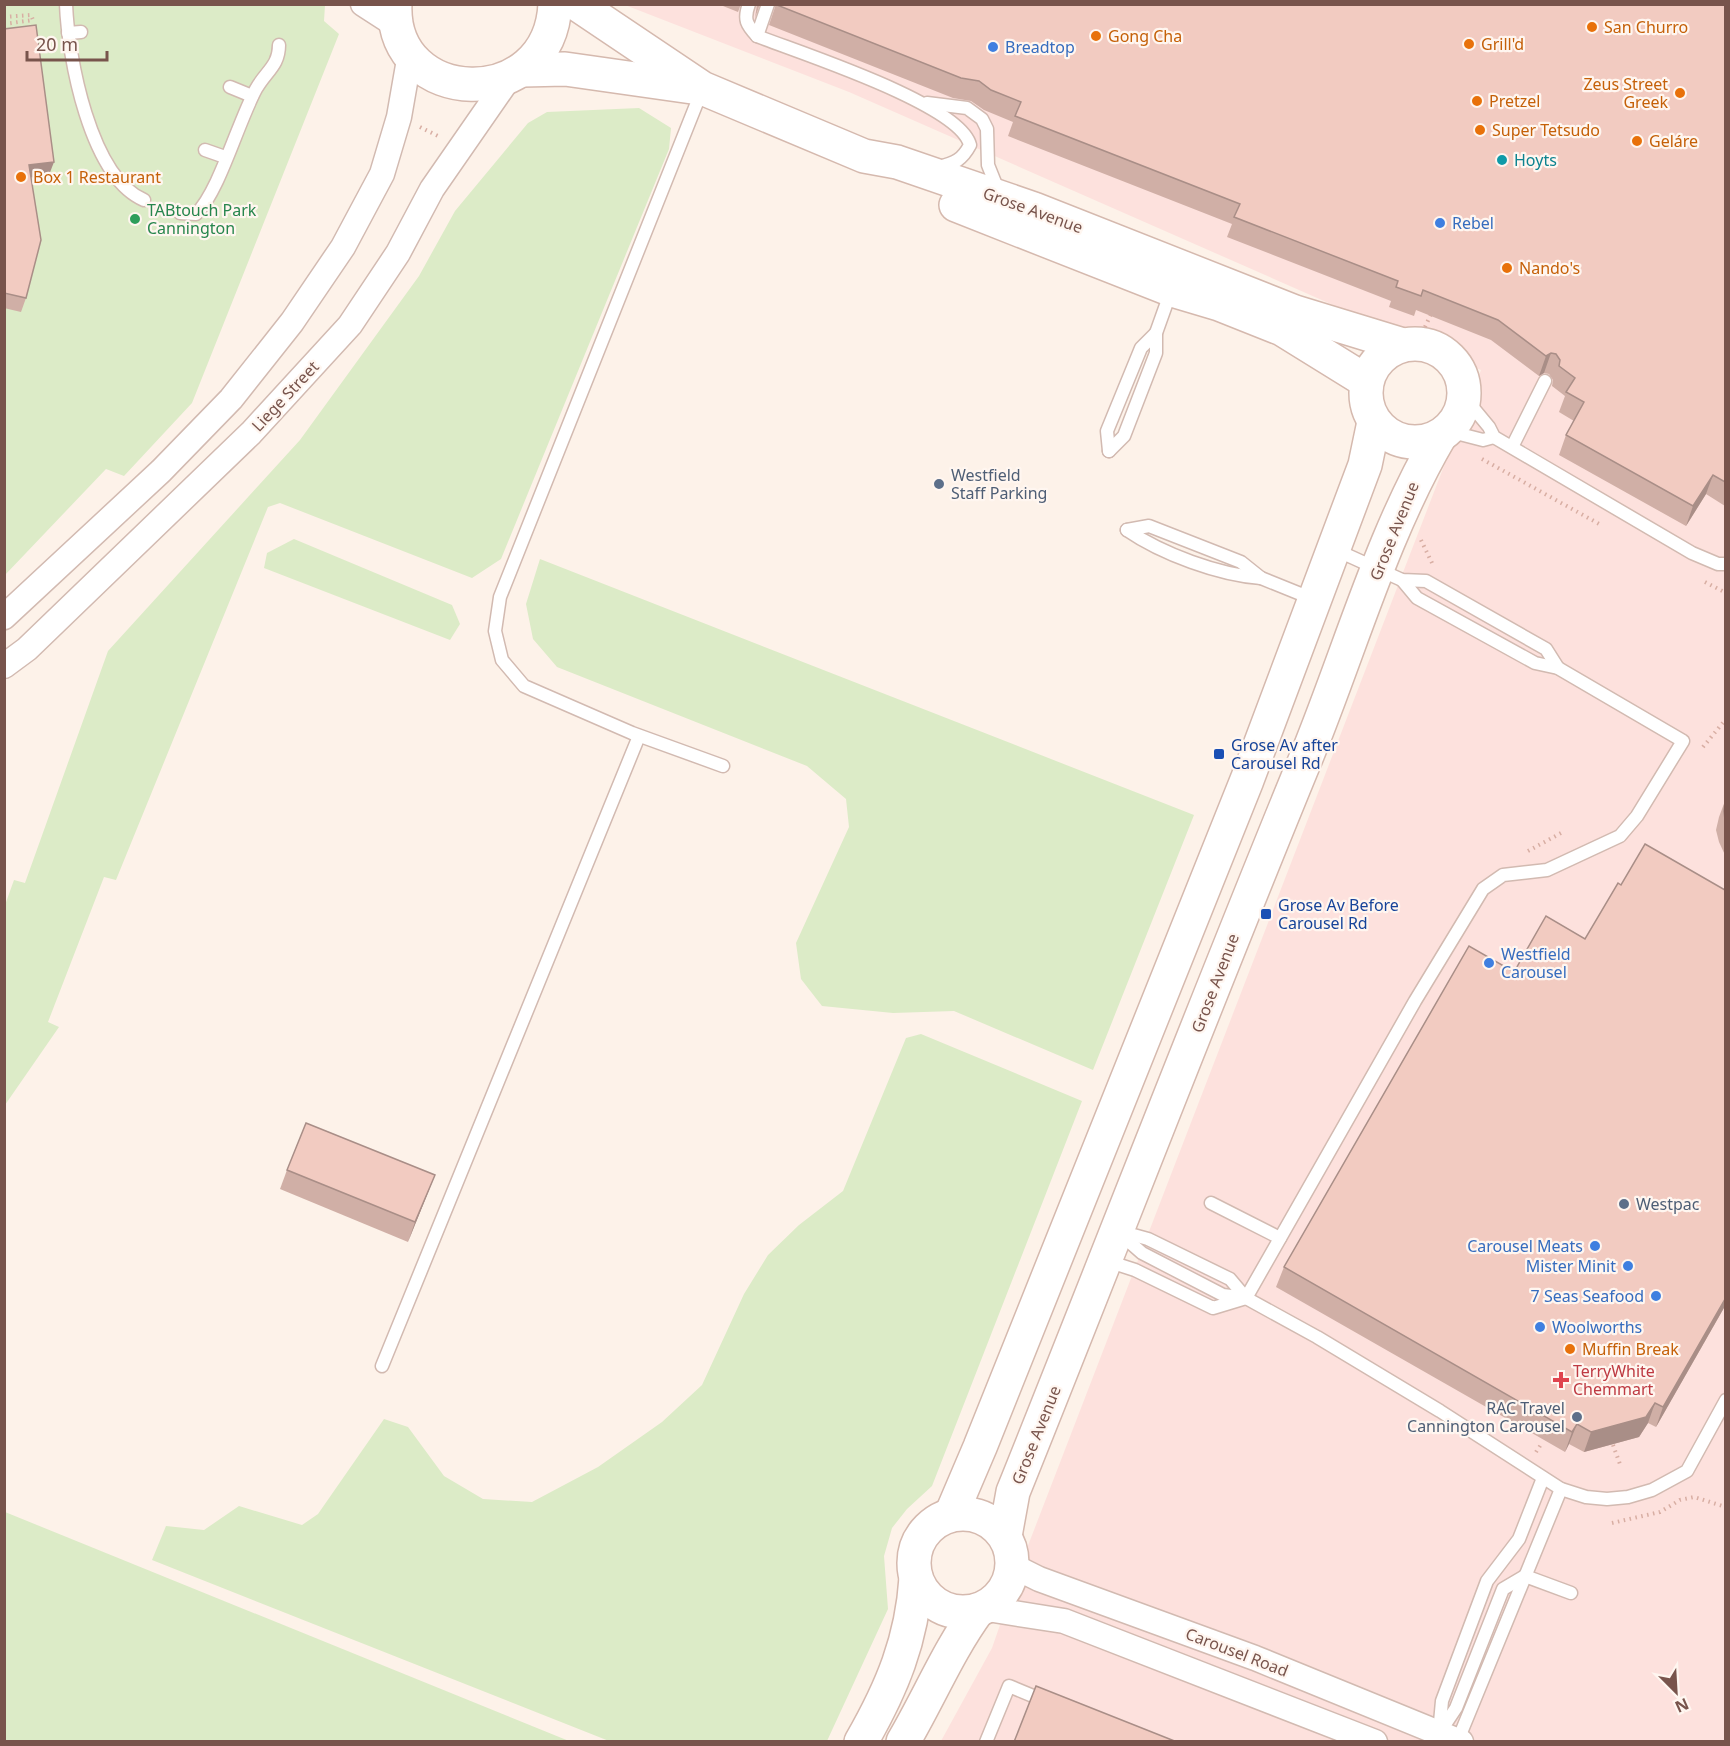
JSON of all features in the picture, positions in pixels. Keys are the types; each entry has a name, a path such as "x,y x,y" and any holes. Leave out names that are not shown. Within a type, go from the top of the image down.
{"street":[{"path":"4,616 161,471 231,399 292,322 343,247 382,174 399,117 401,28 363,4"},
{"path":"516,74 542,50 550,32 555,4"},
{"name":"Grose Avenue","path":"578,4 702,88 864,156 897,162 1003,198 1176,279 1219,304 1282,329 1366,381"},
{"name":"Grose Avenue","path":"401,28 433,75 463,85 478,86 516,74 565,69 702,88"},
{"name":"Liege Street","path":"4,666 27,649 250,433 350,325 398,254 432,189 516,74"},
{"name":"Grose Avenue","path":"864,156 889,178 1176,279 1295,312 1414,336"},
{"path":"1414,336 1422,344 1440,350 1454,362 1463,380 1465,399 1459,416 1444,433 1423,442 1404,442 1387,435 1374,422 1365,396 1366,381 1374,365 1386,352 1414,336"},
{"path":"951,1515 1247,780 1365,465 1374,422"},
{"name":"Grose Avenue","path":"1009,1551 1013,1492 1112,1246 1390,574 1412,484 1444,433"},
{"path":"1074,1212 1112,1246"},
{"path":"861,1742 892,1681 908,1642 914,1609 916,1578 914,1552 919,1539 933,1524 951,1515 966,1513 981,1516 995,1524 1009,1551 1009,1582 1000,1595 980,1609 946,1658 924,1705 903,1742"},
{"name":"Carousel Road","path":"1009,1551 1039,1579 1255,1658 1449,1739"},
{"path":"916,1578 924,1593 936,1605 951,1611 980,1609"},
{"name":"Carousel Road","path":"980,1609 1064,1621 1375,1742"}],"lane":[{"path":"66,4 74,32 70,53 96,140 117,180 144,200"},
{"path":"757,36 768,4"},
{"path":"747,10 746,24 757,36 925,103 960,126 967,135 970,145 964,156 956,163 923,171"},
{"path":"180,213 196,214 207,203 252,96 279,58 279,45"},
{"path":"230,87 252,96"},
{"path":"702,88 500,597 495,631 502,660 524,686 639,736 723,766"},
{"path":"925,103 967,108 982,119 987,129 988,165 1003,198"},
{"path":"205,150 225,157"},
{"path":"1156,333 1141,348 1107,431 1109,451 1124,436 1156,353 1156,333 1176,279"},
{"path":"1512,447 1545,381"},
{"path":"1465,399 1490,427 1494,437 1692,553 1718,564 1725,564"},
{"path":"1444,433 1483,440 1494,437"},
{"path":"1261,578 1241,562 1149,526 1127,530 1144,542 1236,576 1261,578 1314,599"},
{"path":"1333,548 1390,574 1425,581 1546,649 1558,668"},
{"path":"1112,1246 1135,1270 1213,1308 1246,1298 1415,1000 1483,889 1503,875 1547,870 1620,836 1637,816 1683,741 1558,668 1536,663 1417,598 1390,574"},
{"path":"382,1366 639,736"},
{"path":"1211,1203 1280,1238"},
{"path":"1112,1246 1148,1239 1230,1279 1246,1298 1362,1363 1561,1490 1586,1497 1607,1500 1629,1497 1652,1490 1687,1471 1725,1400"},
{"path":"1449,1739 1442,1701 1487,1581 1519,1539 1543,1478"},
{"path":"1449,1739 1525,1576 1561,1490"},
{"path":"1449,1739 1456,1708 1503,1589 1525,1576"},
{"path":"1525,1576 1571,1593"},
{"path":"986,1742 1009,1686 1062,1707"}],"path":[{"path":"4,17 31,15 33,20 4,24"},
{"path":"417,125 443,139"},
{"path":"1414,336 1434,307"},
{"path":"1472,455 1606,528"},
{"path":"1420,529 1421,540 1434,566"},
{"path":"1696,577 1725,593"},
{"path":"1522,855 1561,833"},
{"path":"1612,1445 1621,1467"},
{"path":"1612,1523 1660,1512 1680,1500 1694,1497 1725,1508"}],"shaded area":[{"name":"Westfield Carousel","path":"625,5 1725,5 1725,1741 941,1741 992,1648 1024,1556 1481,370 849,92"}],"green space":[{"name":"TABtouch Park Cannington","path":"5,5 325,5 324,21 339,34 192,403 124,476 106,469 5,575"},
{"path":"639,108 671,128 669,149 501,559 472,578 280,503 268,507 116,880 104,877 48,1022 59,1027 5,1105 5,905 14,880 25,883 108,651 300,440 419,276 455,211 528,123 547,112"},
{"path":"294,539 452,605 460,624 450,640 264,568 267,553"},
{"path":"540,559 1194,815 1093,1070 954,1011 893,1013 822,1006 801,979 796,943 849,827 846,799 807,766 557,667 533,639 526,604"},
{"path":"921,1034 1082,1101 932,1486 907,1509 892,1528 884,1556 888,1609 827,1741 609,1741 152,1560 166,1526 204,1530 239,1506 302,1525 318,1514 384,1419 408,1427 444,1476 483,1499 532,1502 598,1467 662,1422 702,1385 744,1294 768,1255 799,1225 843,1191 906,1038"},
{"path":"5,1512 569,1741 5,1741"}],"building":[{"path":"777,4 1725,4 1725,482 1713,475 1693,506 1566,435 1584,402 1566,392 1575,378 1559,366 1560,360 1556,354 1551,353 1546,356 1498,320 1423,290 1421,296 1396,287 1398,281 1234,217 1240,204 1015,116 1021,102 991,90 979,81 961,78"},
{"name":"Box 1 Restaurant","path":"36,25 54,162 29,165 41,240 26,298 4,293 4,29"},
{"path":"1645,844 1725,890 1725,1299 1663,1407 1655,1403 1646,1417 1591,1432 1577,1424 1572,1432 1284,1267 1469,946 1514,972 1546,916 1585,939 1618,883 1621,885"},
{"path":"306,1123 435,1175 415,1222 287,1170"},
{"path":"1036,1686 1177,1742 1014,1742"}],"place":[{"name":"San Churro","path":"1592,27"},
{"name":"Gong Cha","path":"1096,36"},
{"name":"Grill'd","path":"1469,44"},
{"name":"Breadtop","path":"993,47"},
{"name":"Zeus Street Greek","path":"1680,93"},
{"name":"Pretzel","path":"1477,101"},
{"name":"Super Tetsudo","path":"1480,130"},
{"name":"Geláre","path":"1637,141"},
{"name":"Hoyts","path":"1502,160"},
{"name":"Box 1 Restaurant","path":"21,177"},
{"name":"TABtouch Park Cannington","path":"135,219"},
{"name":"Rebel","path":"1440,223"},
{"name":"Nando's","path":"1507,268"},
{"name":"Westfield Staff Parking","path":"939,484"},
{"name":"Grose Av after Carousel Rd","path":"1219,754"},
{"name":"Grose Av Before Carousel Rd","path":"1266,914"},
{"name":"Westfield Carousel","path":"1489,963"},
{"name":"Westpac","path":"1624,1204"},
{"name":"Carousel Meats","path":"1595,1246"},
{"name":"Mister Minit","path":"1628,1266"},
{"name":"7 Seas Seafood","path":"1656,1296"},
{"name":"Woolworths","path":"1540,1327"},
{"name":"Muffin Break","path":"1570,1349"},
{"name":"TerryWhite Chemmart","path":"1561,1380"},
{"name":"RAC Travel Cannington Carousel","path":"1577,1417"}]}
